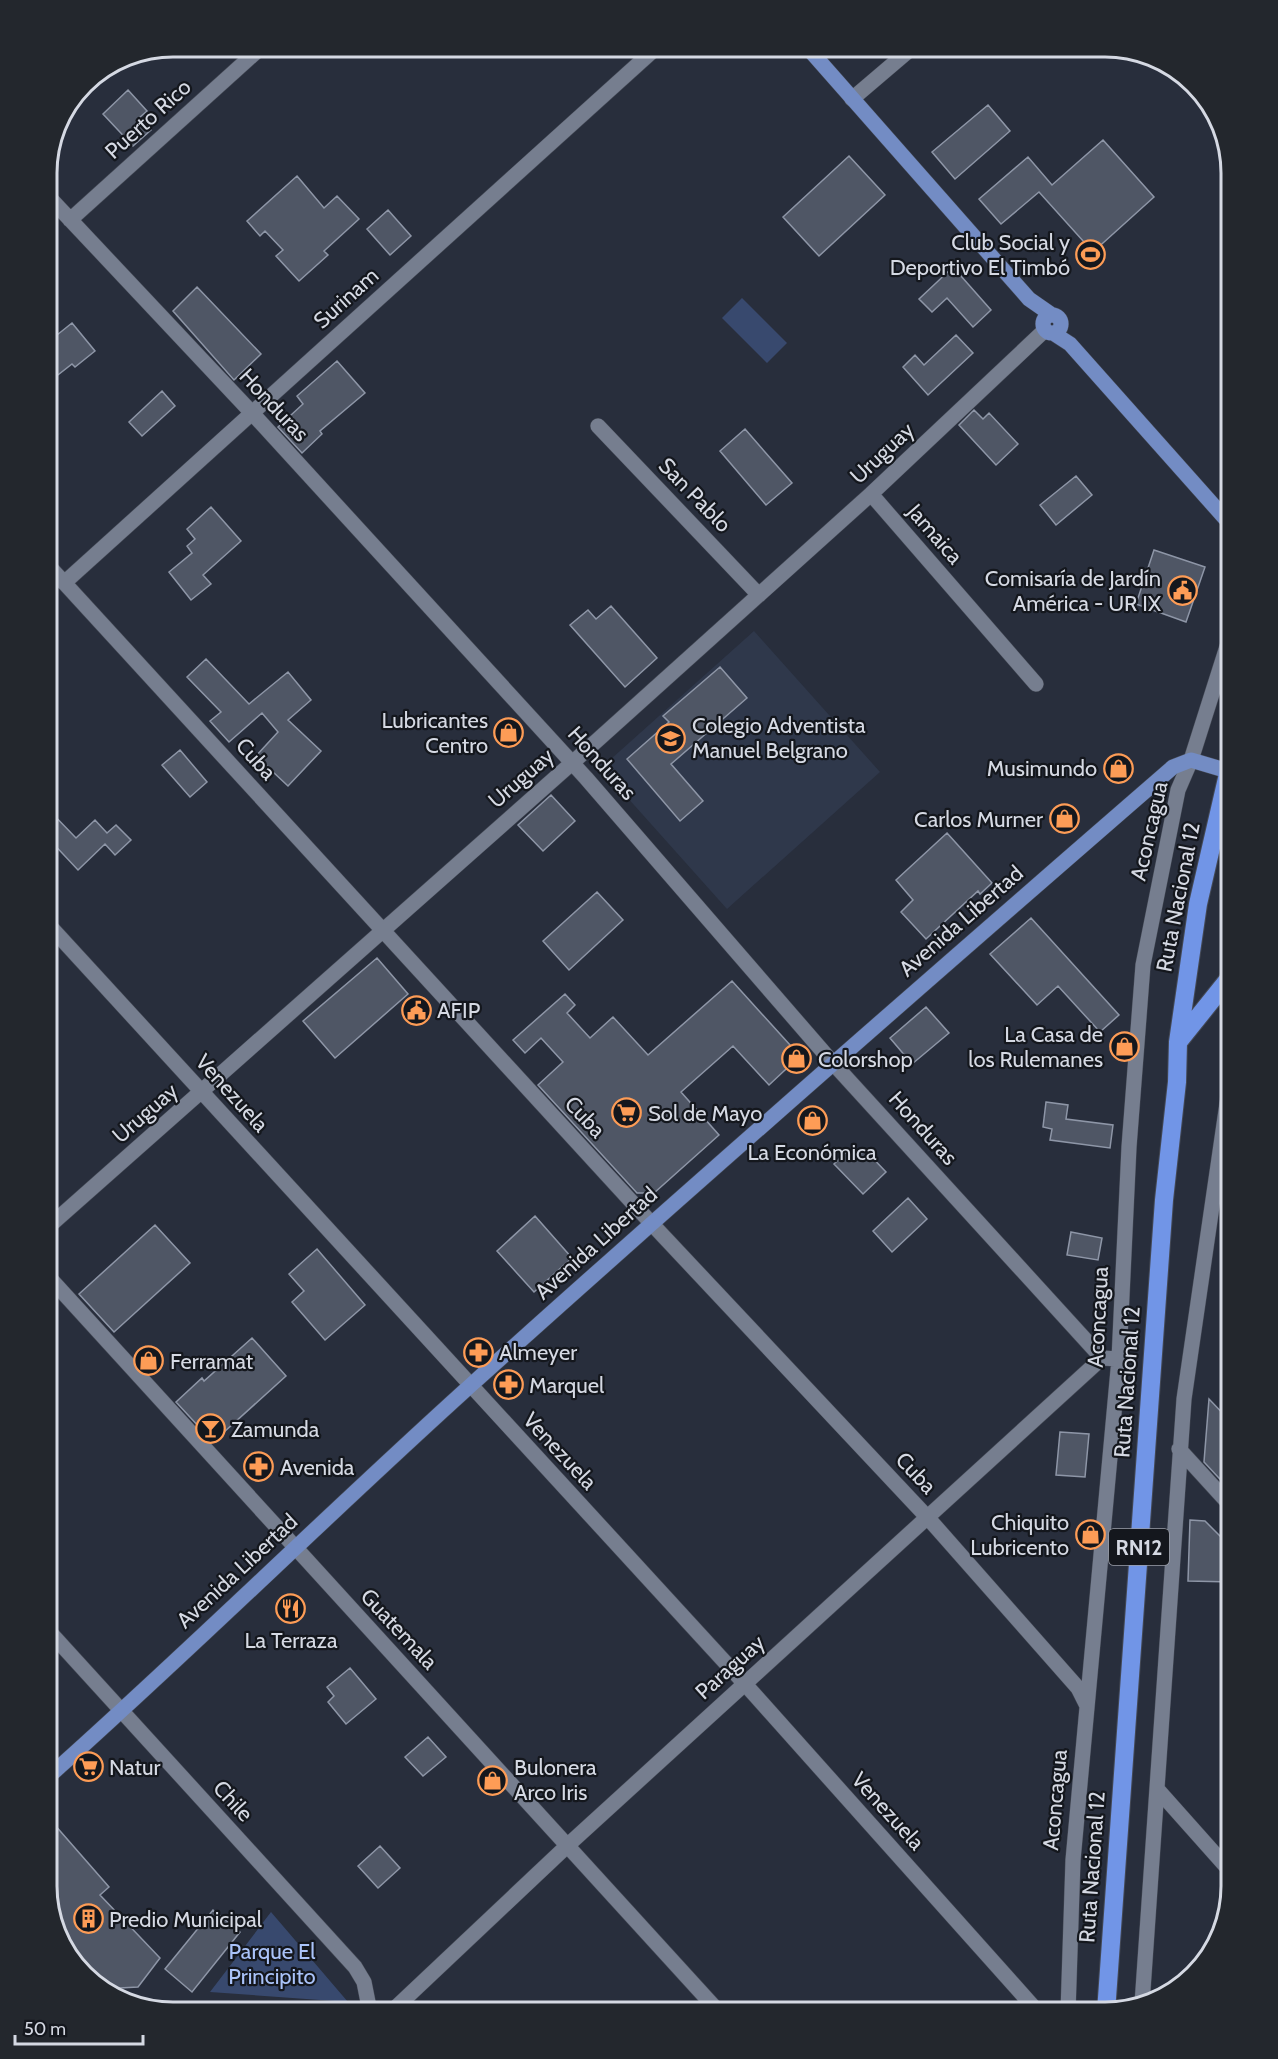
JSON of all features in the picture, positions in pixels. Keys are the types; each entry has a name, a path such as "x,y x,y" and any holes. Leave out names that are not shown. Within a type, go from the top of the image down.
{"highway":[{"name":"Ruta Nacional 12","path":"1108,2002 1163,1212 1177,1082 1178,1042 1198,904 1221,806"},
{"path":"1178,1042 1221,989"}],"main road":[{"path":"816,57 1051,325 1221,509"},
{"path":"1191,760 1221,766"},
{"name":"Avenida Libertad","path":"57,1768 121,1712 470,1386 832,1062 1173,767 1191,760"}],"street":[{"name":"Puerto Rico","path":"70,220 247,57"},
{"name":"Surinam","path":"64,583 646,57"},
{"path":"852,99 901,57"},
{"name":"Honduras","path":"57,206 573,763 832,1062 1102,1358"},
{"name":"Uruguay","path":"57,1219 201,1094 381,930 573,763 871,494 1051,325"},
{"name":"San Pablo","path":"598,426 759,595"},
{"name":"Jamaica","path":"871,494 1036,684"},
{"name":"Cuba","path":"57,575 652,1224 928,1518 1078,1688 1086,1704"},
{"name":"Aconcagua","path":"1068,2002 1073,1860 1119,1359 1129,1147 1143,964 1178,790 1191,760 1221,668"},
{"name":"Venezuela","path":"57,935 745,1684 1028,2002"},
{"path":"1143,1995 1179,1449 1184,1399 1221,1150"},
{"name":"Guatemala","path":"57,1286 710,2002"},
{"path":"1102,1358 1119,1359"},
{"name":"Paraguay","path":"402,2002 568,1845 1102,1358"},
{"path":"1179,1449 1221,1494"},
{"name":"Chile","path":"57,1641 355,1967 364,1982 368,2002"},
{"path":"1158,1790 1221,1860"}],"shaded area":[{"path":"754,631 880,772 727,909 601,768"}],"green space":[{"path":"742,298 787,343 767,363 722,318"},
{"name":"Parque El Principito","path":"271,1912 348,2002 210,1992"}],"building":[{"path":"128,90 147,111 139,118 151,130 133,146 103,114"},
{"path":"988,105 1010,131 955,179 932,152"},
{"path":"1103,140 1154,197 1093,252 1039,192 1001,224 979,199 1028,157 1052,185"},
{"path":"849,156 885,195 819,256 783,217"},
{"path":"297,176 324,208 337,196 359,219 324,251 328,255 299,281 276,256 283,250 265,231 260,236 247,221"},
{"path":"388,210 411,236 390,255 367,229"},
{"path":"953,267 991,310 973,327 947,298 932,312 919,299"},
{"path":"197,287 261,354 234,380 173,311"},
{"path":"72,323 95,351 75,367 72,364 57,376 57,335"},
{"path":"956,335 973,353 928,395 903,367 915,355 924,365"},
{"path":"337,361 365,393 320,431 322,434 302,453 278,427 303,404 297,396"},
{"path":"162,391 175,406 142,436 129,422"},
{"path":"974,410 983,419 989,413 1018,444 996,465 959,425"},
{"path":"745,429 792,483 766,505 720,451"},
{"path":"1076,476 1092,495 1056,525 1040,505"},
{"path":"211,507 241,541 203,575 211,584 191,600 169,572 192,553 187,546 195,539 187,529"},
{"path":"1154,550 1205,567 1186,622 1136,604"},
{"path":"611,606 657,658 625,687 570,625 588,610 596,619"},
{"path":"206,659 249,704 288,672 311,700 288,720 321,751 288,786 256,756 278,732 262,713 229,742 210,721 221,712 187,677"},
{"path":"720,667 747,698 671,764 703,801 680,821 627,759 669,722 663,716"},
{"path":"180,750 207,782 190,797 162,765"},
{"path":"551,795 575,821 543,851 518,825"},
{"path":"57,818 76,838 95,820 107,833 116,825 131,840 115,855 105,844 78,870 57,848"},
{"path":"947,833 992,883 980,894 978,891 926,939 901,912 913,900 896,880"},
{"path":"597,892 623,920 569,970 543,941"},
{"path":"1031,918 1119,1015 1100,1032 1058,986 1037,1005 990,954"},
{"path":"377,958 408,994 335,1058 303,1021"},
{"name":"Sol de Mayo","path":"732,981 800,1056 769,1085 733,1046 681,1092 719,1135 654,1193 637,1193 538,1085 563,1062 541,1038 525,1053 513,1040 565,994 575,1005 567,1013 590,1038 613,1017 648,1055"},
{"path":"926,1007 949,1033 912,1064 890,1038"},
{"path":"1046,1102 1068,1105 1066,1119 1113,1125 1110,1148 1050,1140 1052,1129 1043,1127"},
{"path":"865,1150 886,1172 863,1194 834,1164 847,1151 855,1159"},
{"path":"908,1198 927,1219 892,1252 873,1231"},
{"path":"535,1216 572,1258 534,1292 497,1251"},
{"path":"155,1225 190,1263 114,1332 79,1294"},
{"path":"1071,1232 1102,1238 1098,1260 1067,1255"},
{"path":"317,1249 365,1305 325,1340 292,1302 304,1291 289,1274"},
{"path":"252,1338 286,1376 213,1442 176,1402 202,1378 204,1381"},
{"path":"1209,1399 1221,1412 1221,1480 1204,1462"},
{"path":"1060,1432 1089,1434 1085,1477 1056,1475"},
{"path":"1190,1520 1205,1521 1221,1537 1221,1582 1188,1581"},
{"path":"350,1668 376,1699 346,1724 328,1702 334,1696 327,1687"},
{"path":"428,1737 446,1757 423,1776 405,1757"},
{"name":"Predio Municipal","path":"57,1827 109,1887 100,1895 160,1958 138,1987 119,1988 109,1982 86,1962 69,1937 63,1923 57,1893"},
{"path":"380,1846 400,1868 378,1888 358,1866"},
{"path":"213,1910 240,1932 192,1992 165,1969"}],"place":[{"name":"Club Social y Deportivo El Timbó","path":"1091,255"},
{"name":"Comisaría de Jardín América - UR IX","path":"1182,591"},
{"name":"Lubricantes Centro","path":"509,733"},
{"name":"Colegio Adventista Manuel Belgrano","path":"671,738"},
{"name":"Musimundo","path":"1118,768"},
{"name":"Carlos Murner","path":"1064,819"},
{"name":"AFIP","path":"416,1010"},
{"name":"La Casa de los Rulemanes","path":"1124,1047"},
{"name":"Colorshop","path":"797,1059"},
{"name":"Sol de Mayo","path":"627,1113"},
{"name":"La Económica","path":"812,1120"},
{"name":"Almeyer","path":"478,1352"},
{"name":"Ferramat","path":"149,1361"},
{"name":"Marquel","path":"508,1385"},
{"name":"Zamunda","path":"210,1429"},
{"name":"Avenida","path":"259,1467"},
{"name":"Chiquito Lubricento","path":"1090,1535"},
{"name":"La Terraza","path":"291,1608"},
{"name":"Natur","path":"88,1767"},
{"name":"Bulonera Arco Iris","path":"493,1780"},
{"name":"Predio Municipal","path":"88,1919"}]}
